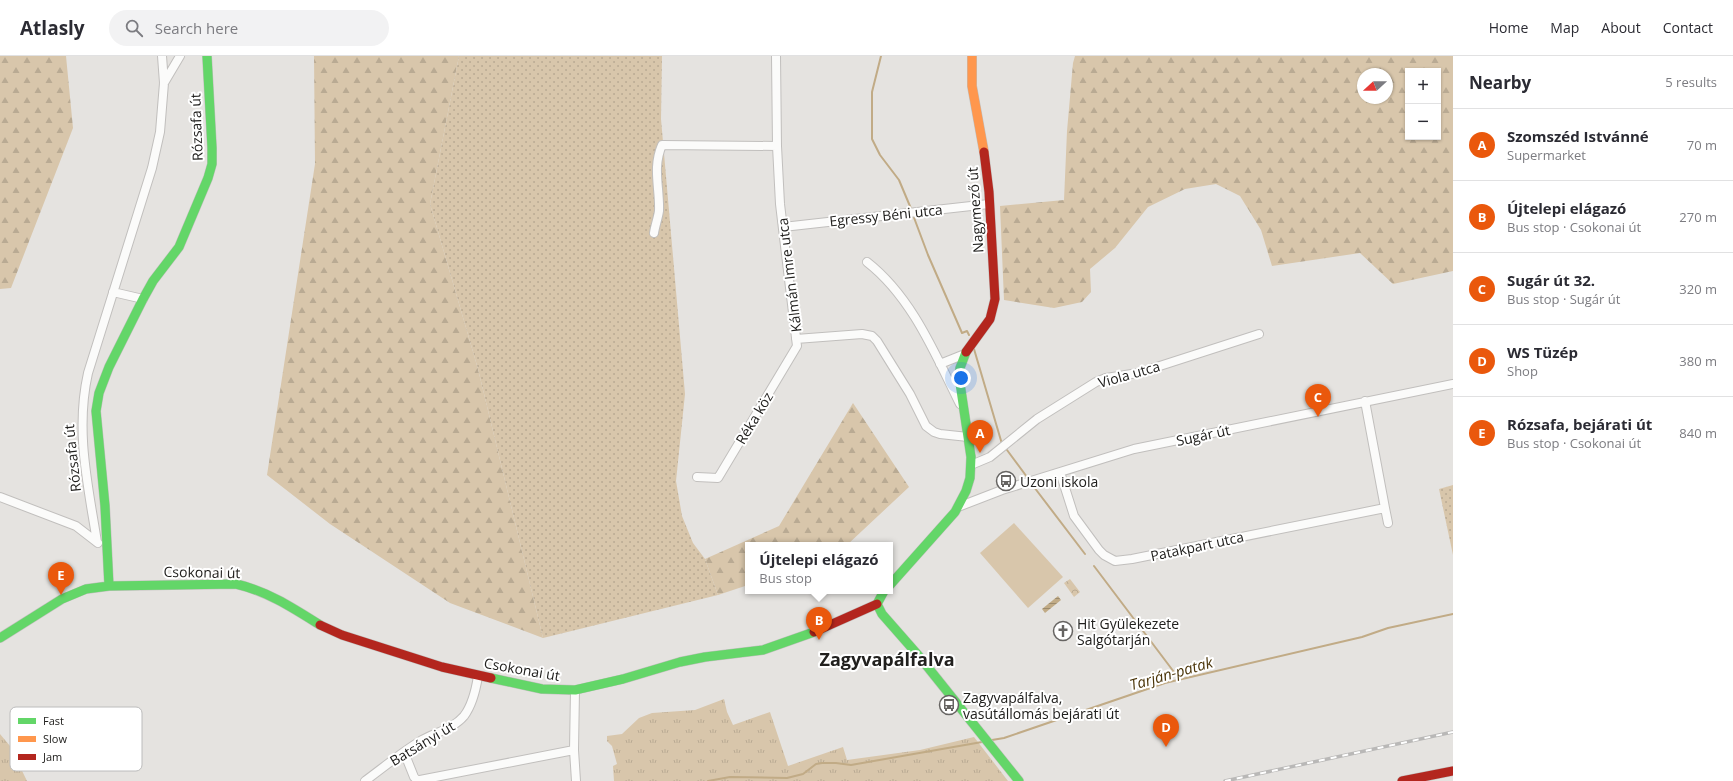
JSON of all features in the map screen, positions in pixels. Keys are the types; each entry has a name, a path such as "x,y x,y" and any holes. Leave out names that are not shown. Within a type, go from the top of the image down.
{"street":[{"name":"Rózsafa út","path":"97,542 82,442 81,412 88,373 152,168 160,132 164,83 162,56"},
{"name":"Rózsafa út","path":"164,83 180,56"},
{"name":"Rózsafa út","path":"109,586 96,411 99,393 109,367 142,299 153,281 179,247 208,178 212,164 212,148 207,56"},
{"name":"Kálmán Imre utca","path":"776,56 777,146 780,204 796,339 862,334 872,336 878,341 910,394 926,426 934,432 940,434 968,437"},
{"name":"Nagymező út","path":"893,582 958,507 968,488 971,464 959,374 960,367 965,354 988,324 994,308 988,177 971,89 972,56"},
{"path":"654,233 659,211 656,174 659,153 662,145 777,146"},
{"name":"Egressy Béni utca","path":"783,226 989,204"},
{"name":"Nagymező út","path":"866,262 882,275 898,294 927,339 964,412"},
{"path":"113,292 142,299"},
{"name":"Viola utca","path":"971,464 990,457 1037,419 1096,382 1106,378 1138,373 1259,334"},
{"name":"Réka köz","path":"697,477 718,478 797,346 796,339"},
{"path":"940,364 965,354"},
{"name":"Sugár út","path":"958,507 1022,484 1134,449 1453,384"},
{"path":"1365,401 1388,523"},
{"name":"Patakpart utca","path":"1060,472 1077,521 1104,555 1112,560 1121,561 1385,508"},
{"path":"0,497 76,526 97,542 107,546"},
{"name":"Csokonai út","path":"0,638 62,599 86,589 109,586 244,585 274,597 322,626 342,635 442,667 542,689 575,690 623,679 680,662 770,648 818,631 877,604"},
{"path":"882,594 877,604 882,614 918,655 1018,781"},
{"name":"Batsányi út","path":"365,781 404,752 427,738 455,725 471,703 478,676"},
{"path":"575,690 574,750 576,781"},
{"path":"404,752 414,777 417,780 420,780 574,750"},
{"path":"1402,781 1453,770"}],"green space":[{"path":"0,56 66,56 73,128 11,288 0,289"},
{"path":"314,56 459,56 430,204 478,369 543,638 450,603 330,524 267,475 315,164"},
{"path":"459,56 662,56 661,119 685,394 676,481 682,516 693,543 705,559 718,595 543,638 478,369 430,204"},
{"path":"1075,56 1453,56 1453,271 1393,284 1360,253 1272,266 1261,230 1240,196 1216,184 1185,189 1148,207 1115,248 1090,269 1091,292 1082,302 1054,308 1004,300 1000,206 1064,200 1067,131 1073,63"},
{"path":"853,403 909,487 850,542 745,542 745,586 718,595 705,559 779,526"},
{"path":"1453,485 1453,555 1439,489"},
{"path":"1014,523 1063,577 1028,608 980,553"},
{"path":"1070,579 1080,592 1074,597 1064,583"},
{"path":"724,699 727,712 733,725 770,712 788,766 843,747 847,760 920,750 974,737 1008,781 614,781 613,766 617,764 612,746 607,741 607,736 622,734 639,718 652,713 695,710"},
{"path":"0,734 10,746 10,771 22,771 27,781 0,781"}],"shaded area":[{"path":"1058,596 1061,600 1045,613 1042,609"}],"waterway":[{"path":"881,56 872,92 872,139 880,155 899,180 912,211"},
{"path":"913,215 928,255 962,333 967,331 969,335"},
{"path":"974,349 1002,444"},
{"path":"1007,450 1027,477"},
{"path":"1034,487 1085,554"},
{"path":"1094,566 1180,680"},
{"name":"Tarján-patak","path":"992,740 1004,738 1165,683 1362,637 1388,628 1453,614"},
{"name":"Tarján-patak","path":"708,781 730,777 787,778 803,774 816,764 836,763 851,765 982,742"}],"railway":[{"path":"1225,781 1453,732"}],"traffic: fast":[{"path":"109,586 105,506 96,411 99,393 109,367 143,299 153,281 179,247 208,178 212,164 212,148 207,56"},
{"path":"893,582 955,512 966,491 970,478 971,457 959,377 960,368 966,352"},
{"path":"0,638 62,599 86,589 109,586 236,584 258,591 290,606 320,625"},
{"path":"877,604 882,594"},
{"path":"877,604 882,614 918,655 1019,781"},
{"path":"491,678 542,689 575,690 623,679 680,662 705,657 763,650 814,632"}],"traffic: slow":[{"path":"972,56 972,86 984,152"}],"traffic: jam":[{"path":"966,352 990,319 995,299 989,192 984,152"},
{"path":"814,632 877,604"},
{"path":"320,625 342,635 442,667 491,678"},
{"path":"1402,781 1453,771"}],"place":[{"name":"Sugár út 32.","path":"1318,417"},
{"name":"Szomszéd Istvánné","path":"980,453"},
{"name":"Uzoni iskola","path":"1006,481"},
{"name":"Rózsafa, bejárati út","path":"61,595"},
{"name":"Hit Gyülekezete Salgótarján","path":"1063,631"},
{"name":"Újtelepi elágazó","path":"819,640"},
{"name":"Zagyvapálfalva, vasútállomás bejárati út","path":"949,705"},
{"name":"WS Tüzép","path":"1166,747"}],"district":[{"name":"Zagyvapálfalva","path":"887,659"}]}
